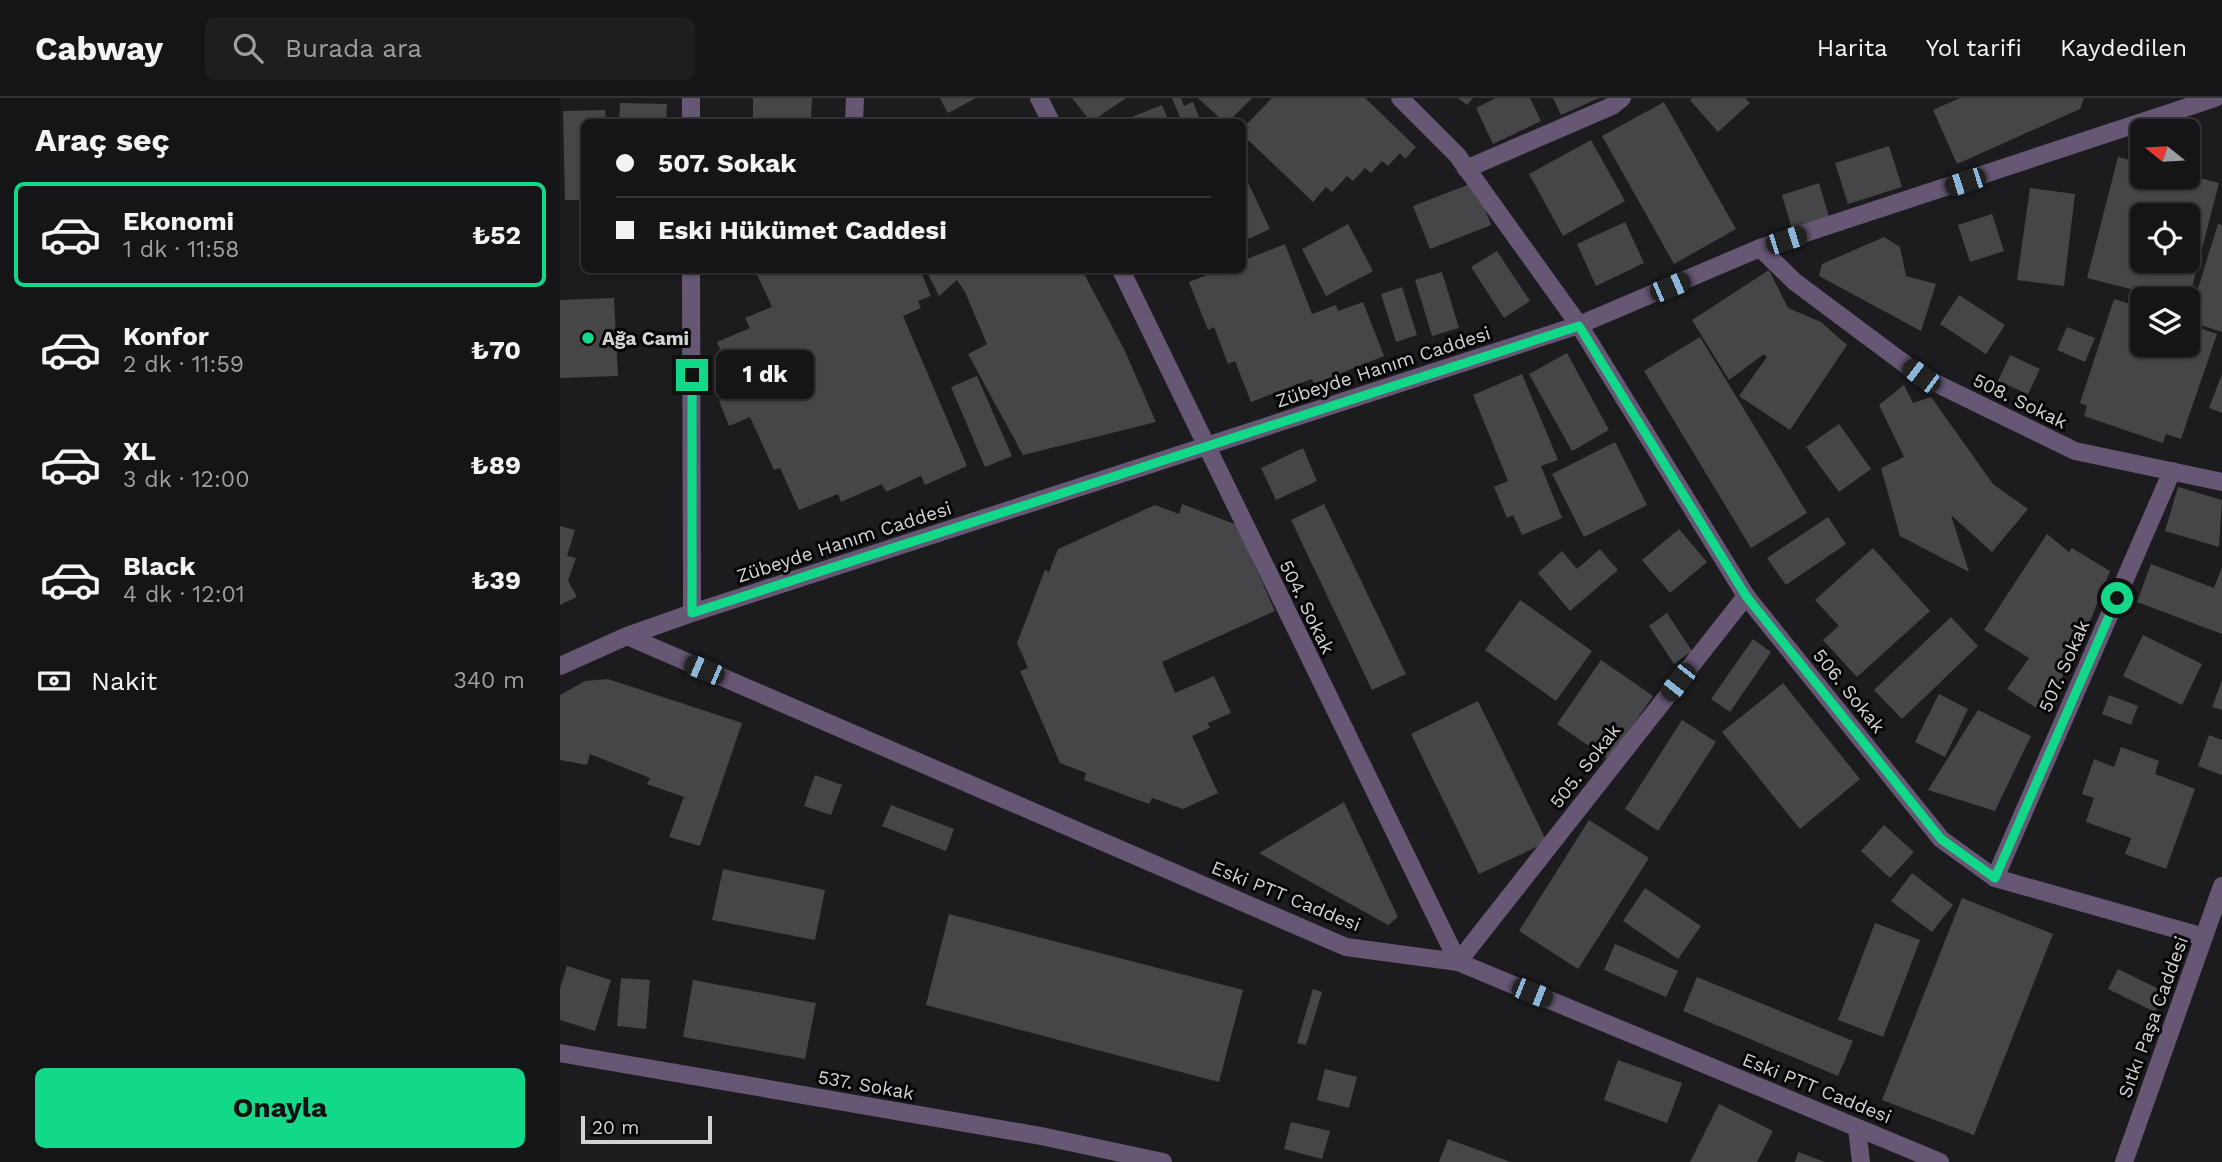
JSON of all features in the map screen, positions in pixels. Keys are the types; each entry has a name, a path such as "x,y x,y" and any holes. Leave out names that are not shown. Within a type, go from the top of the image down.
{"street":[{"path":"691,98 691,119"},
{"path":"854,119 855,98"},
{"path":"1039,98 1050,119"},
{"name":"506. Sokak","path":"1400,98 1457,155 1579,326 1746,596 1941,839 1995,878 2204,937"},
{"path":"1466,169 1612,106 1622,98"},
{"name":"Zübeyde Hanım Caddesi","path":"560,666 626,636 692,613 1579,326 1760,248 2215,98"},
{"name":"508. Sokak","path":"1760,248 1795,282 1921,376 2076,451 2222,482"},
{"path":"691,273 692,613"},
{"name":"504. Sokak","path":"1122,273 1458,962"},
{"name":"507. Sokak","path":"1995,878 2172,471"},
{"name":"505. Sokak","path":"1458,962 1746,596"},
{"name":"Eski PTT Caddesi","path":"626,636 1346,947 1458,962 1940,1162"},
{"name":"Sıtkı Paşa Caddesi","path":"2124,1162 2222,886"},
{"name":"537. Sokak","path":"560,1053 1041,1136 1163,1162"},
{"path":"1857,1128 1861,1162"}],"building":[{"path":"753,98 812,98 811,119 753,119"},
{"path":"940,98 976,98 948,113"},
{"path":"1072,98 1126,98 1095,119 1089,119"},
{"path":"1172,98 1181,98 1184,106 1193,102 1200,119 1181,119"},
{"path":"1198,98 1252,98 1231,119 1221,119"},
{"path":"1272,98 1365,98 1416,147 1405,159 1400,153 1388,166 1382,161 1371,173 1365,168 1353,181 1347,176 1332,192 1326,187 1313,202 1246,138 1246,125"},
{"path":"1458,98 1473,98 1467,105"},
{"path":"1496,98 1530,98 1541,121 1493,144 1476,108"},
{"path":"1553,98 1599,98 1561,115"},
{"path":"1745,98 1750,103 1718,132 1690,100"},
{"path":"1960,98 2084,98 2080,109 1957,164 1933,110"},
{"path":"1664,102 1736,229 1674,264 1602,136"},
{"path":"620,103 667,104 666,119 619,119"},
{"path":"1162,105 1168,119 1127,119"},
{"path":"605,110 606,119 581,119 581,200 565,200 563,111"},
{"path":"1591,140 1625,201 1563,236 1529,174"},
{"path":"1889,146 1902,187 1848,204 1835,163"},
{"path":"2118,157 2130,160 2130,189 2200,189 2200,178 2219,183 2200,256 2200,203 2130,203 2130,273 2196,273 2192,287 2130,289 2087,278"},
{"path":"1246,178 1270,229 1246,240"},
{"path":"1475,182 1491,225 1430,249 1413,206"},
{"path":"1819,183 1829,217 1792,229 1782,195"},
{"path":"2030,188 2075,194 2064,286 2017,280"},
{"path":"1992,214 2004,251 1970,262 1958,225"},
{"path":"1625,222 1644,263 1596,286 1577,244"},
{"path":"1348,224 1373,271 1326,296 1302,249"},
{"path":"2218,224 2222,225 2222,332 2200,325 2199,287"},
{"path":"1884,237 1900,247 1906,276 1936,284 1921,331 1819,276 1822,264"},
{"path":"1285,244 1312,314 1336,305 1338,311 1363,302 1384,356 1314,384 1312,379 1251,402 1235,361 1228,364 1214,327 1208,330 1189,282 1212,273 1246,273 1246,259"},
{"path":"1497,251 1530,301 1504,318 1471,267"},
{"path":"1769,270 1788,308 1821,322 1847,345 1790,430 1739,396 1767,357 1764,354 1729,380 1692,320"},
{"path":"1442,272 1459,328 1432,336 1415,280"},
{"path":"756,273 921,273 931,296 918,301 921,308 903,316 967,466 925,485 921,476 886,492 882,484 841,502 838,494 799,510 780,468 774,470 750,417 729,426 719,401 725,399 718,382 725,379 717,361 724,359 717,342 750,328 745,318 772,307"},
{"path":"928,273 1084,273 1124,349 1156,422 1023,455 968,354 987,344 965,292 957,280 939,296"},
{"path":"1402,287 1417,335 1396,342 1381,294"},
{"path":"1959,295 2005,325 1986,354 1940,324"},
{"name":"Ağa Cami","path":"614,298 618,376 560,378 560,300"},
{"path":"2114,299 2130,304 2130,357 2200,357 2200,328 2217,334 2181,439 2166,434 2163,443 2084,416 2087,406 2080,403"},
{"path":"2067,327 2095,338 2085,362 2057,350"},
{"path":"1700,337 1807,513 1751,548 1644,371"},
{"path":"1567,353 1609,430 1572,451 1529,374"},
{"path":"2010,355 2040,369 2028,394 1998,381"},
{"path":"1522,374 1558,460 1541,466 1562,518 1522,535 1513,515 1507,518 1494,487 1508,481 1473,395"},
{"path":"2222,374 2222,413 2209,408"},
{"path":"977,376 1012,456 985,467 951,387"},
{"path":"1904,385 1913,403 1931,397 1993,484 2028,509 1992,552 1951,515 1969,572 1900,536 1881,468 1904,457 1879,405"},
{"path":"1839,424 1871,469 1839,492 1806,447"},
{"path":"1615,442 1647,505 1584,537 1552,474"},
{"path":"1303,448 1317,481 1276,500 1261,468"},
{"path":"2178,487 2222,500 2219,547 2165,531"},
{"path":"1182,504 1237,525 1275,611 1162,662 1175,693 1214,676 1231,713 1208,723 1210,728 1192,736 1218,793 1183,809 1152,798 1149,804 1084,780 1086,773 1060,763 1020,671 1028,668 1017,643 1045,570 1049,572 1058,549 1155,505 1179,514"},
{"path":"1324,504 1406,674 1372,690 1291,520"},
{"path":"1828,517 1846,544 1786,585 1767,558"},
{"path":"560,526 575,530 567,556 576,558 568,581 577,597 560,605"},
{"path":"1679,529 1707,562 1670,593 1642,560"},
{"path":"2047,534 2069,552 2072,548 2110,571 2087,629 2044,713 2007,689 2029,658 1984,630"},
{"path":"1873,548 1930,611 1857,677 1823,640 1839,626 1815,600"},
{"path":"1600,549 1618,570 1570,611 1538,573 1562,551 1577,569"},
{"path":"2151,564 2214,588 2222,567 2222,634 2137,602"},
{"path":"1520,600 1592,651 1556,701 1485,650"},
{"path":"1667,613 1692,651 1674,664 1649,626"},
{"path":"1951,617 1978,646 1902,719 1874,690"},
{"path":"2143,635 2202,664 2182,705 2123,676"},
{"path":"1753,639 1771,652 1730,712 1711,699"},
{"path":"1601,660 1653,696 1609,760 1557,724"},
{"path":"608,679 742,723 700,846 669,837 684,797 647,784 650,778 590,754 587,765 560,760 560,695 585,681"},
{"path":"2222,680 2222,710 2212,707"},
{"path":"1783,683 1860,779 1800,829 1722,732"},
{"path":"1939,694 1968,709 1945,757 1915,742"},
{"path":"2109,695 2138,706 2131,725 2102,714"},
{"path":"1478,701 1547,842 1479,874 1411,734"},
{"path":"1978,710 2031,736 1995,811 1928,790"},
{"path":"1682,720 1716,742 1658,831 1625,809"},
{"path":"2209,735 2222,740 2222,775 2198,766"},
{"path":"2121,747 2159,761 2155,774 2195,789 2166,869 2125,854 2131,838 2086,822 2094,798 2082,794 2094,759 2114,767"},
{"path":"815,775 842,785 831,815 804,806"},
{"path":"1344,802 1398,917 1388,925 1259,853"},
{"path":"891,805 954,829 946,851 882,826"},
{"path":"1589,820 1649,858 1578,969 1519,931"},
{"path":"1884,825 1914,852 1890,878 1861,851"},
{"path":"723,869 825,890 815,940 712,920"},
{"path":"1912,873 1953,905 1932,932 1891,901"},
{"path":"1645,888 1701,926 1678,959 1623,921"},
{"path":"1962,898 2053,934 1974,1135 1882,1100"},
{"path":"949,914 1243,990 1219,1082 926,1005"},
{"path":"1875,923 1920,940 1883,1037 1838,1020"},
{"path":"1615,944 1678,971 1666,997 1604,970"},
{"path":"567,966 611,980 595,1031 560,1020 560,988"},
{"path":"2118,969 2165,992 2155,1012 2108,989"},
{"path":"1697,977 1853,1041 1838,1076 1683,1011"},
{"path":"621,978 650,980 646,1029 617,1026"},
{"path":"693,980 816,1003 805,1059 683,1037"},
{"path":"1313,989 1322,992 1306,1045 1297,1043"},
{"path":"1618,1060 1682,1083 1667,1123 1604,1100"},
{"path":"1325,1069 1357,1077 1349,1108 1317,1100"},
{"path":"1719,1104 1773,1131 1757,1162 1690,1162"},
{"path":"1291,1122 1330,1131 1322,1159 1284,1149"},
{"path":"1448,1139 1511,1162 1439,1162"},
{"path":"1798,1152 1825,1162 1795,1162"}],"place":[{"name":"Ağa Cami","path":"588,338"}],"route":[{"path":"692,375 692,613 1579,326 1746,596 1941,839 1995,878 2117,598"}]}
